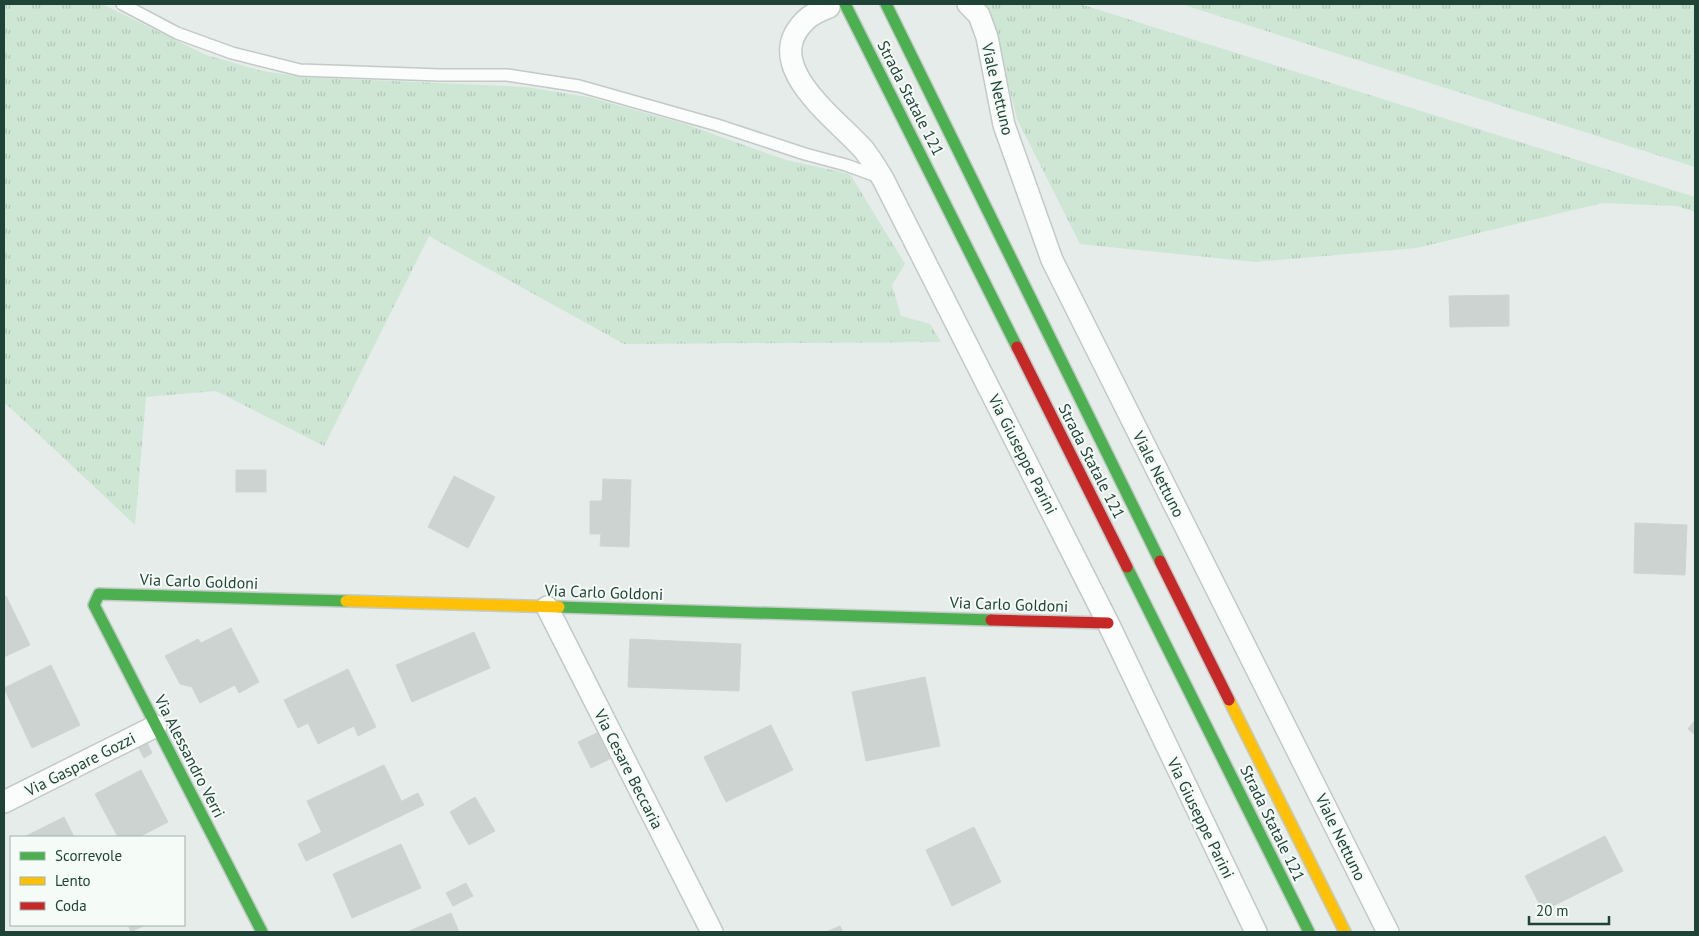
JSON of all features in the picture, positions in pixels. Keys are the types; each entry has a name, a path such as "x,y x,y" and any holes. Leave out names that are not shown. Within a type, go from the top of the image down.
{"main road":[{"name":"Strada Statale 121","path":"886,4 1345,932"},
{"name":"Strada Statale 121","path":"837,5 1309,932"},
{"name":"Via Carlo Goldoni","path":"99,594 1108,623"},
{"name":"Via Alessandro Verri","path":"99,594 94,605 262,932"}],"street":[{"name":"Viale Nettuno","path":"968,4 978,16 987,38 1004,125 1052,260 1388,932"},
{"name":"Via Giuseppe Parini","path":"837,5 809,16 794,33 790,53 794,71 813,99 864,151 883,179 1108,623 1256,932"},
{"name":"Via Cesare Beccaria","path":"547,607 712,932"},
{"name":"Via Gaspare Gozzi","path":"4,802 156,726"}],"lane":[{"path":"122,4 177,33 232,54 300,70 440,75 507,75 579,86 718,125 805,154 846,165 883,179"}],"green space":[{"path":"4,4 102,4 206,55 262,71 302,77 526,87 588,97 685,124 786,160 850,174 905,264 892,285 901,316 930,324 941,342 624,344 429,236 324,446 216,391 146,397 135,525 4,402"},
{"path":"984,4 1080,4 1695,197 1695,212 1677,206 1602,203 1417,248 1255,262 1080,244 1017,119 990,13"},
{"path":"1181,4 1695,4 1695,167"}],"building":[{"path":"1509,295 1509,326 1450,327 1449,296"},
{"path":"236,470 266,470 266,492 236,492"},
{"path":"454,476 495,497 468,548 428,527"},
{"path":"603,479 631,480 629,547 600,546 601,534 590,534 590,501 602,501"},
{"path":"1635,523 1687,525 1685,575 1634,573"},
{"path":"6,596 30,645 4,657 4,597"},
{"path":"231,628 259,682 239,693 235,685 200,703 192,687 180,684 165,656 198,639 201,643"},
{"path":"474,632 490,668 412,702 396,665"},
{"path":"630,639 741,644 739,691 628,687"},
{"path":"51,665 80,725 32,748 4,688"},
{"path":"348,669 376,727 358,736 354,726 318,744 308,723 298,728 284,700"},
{"path":"925,677 940,746 866,761 852,692"},
{"path":"1695,720 1695,735 1688,729"},
{"path":"771,725 793,770 726,802 704,757"},
{"path":"599,732 612,758 591,768 578,742"},
{"path":"146,740 152,753 144,758 137,745"},
{"path":"384,765 407,813 330,850 307,801"},
{"path":"141,770 168,822 141,836 117,836 95,794"},
{"path":"418,793 424,805 407,813 402,801"},
{"path":"475,797 495,831 469,845 450,812"},
{"path":"64,817 74,836 26,836"},
{"path":"974,827 1001,882 952,906 926,850"},
{"path":"322,832 330,850 306,861 298,844"},
{"path":"1605,836 1623,871 1543,911 1525,876"},
{"path":"401,844 421,888 352,918 333,874"},
{"path":"466,883 473,896 453,906 446,893"},
{"path":"451,913 459,932 407,932"},
{"path":"128,926 143,926 131,932"},
{"path":"840,926 843,932 826,932"}],"traffic: fast":[{"path":"845,4 1017,347"},
{"path":"886,4 1160,561"},
{"path":"1127,567 1309,932"},
{"path":"262,932 94,605 99,594 346,601"},
{"path":"559,607 991,620"}],"traffic: slow":[{"path":"346,601 559,607"},
{"path":"1229,700 1345,932"}],"traffic: jam":[{"path":"1017,347 1127,567"},
{"path":"1160,561 1229,700"},
{"path":"991,620 1108,623"}]}
